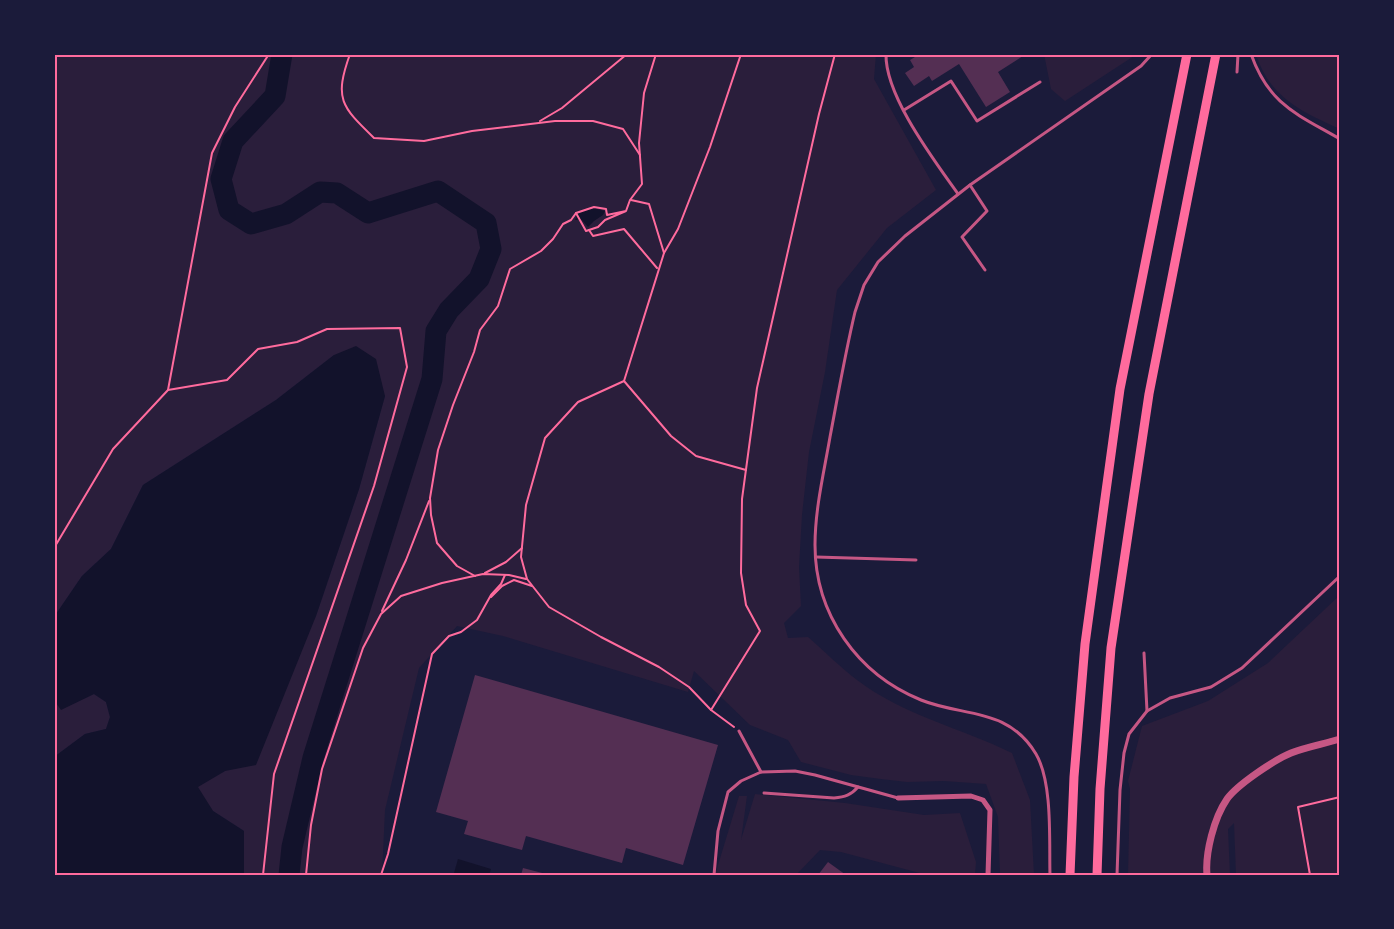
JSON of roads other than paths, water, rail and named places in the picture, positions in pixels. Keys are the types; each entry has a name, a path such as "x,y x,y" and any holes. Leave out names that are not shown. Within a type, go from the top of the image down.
{"highway":[{"path":"1071,875 1074,777 1085,644 1120,390 1187,54"},
{"path":"1097,875 1100,789 1111,648 1149,394 1216,54"}],"street":[{"path":"1207,875 1206,862 1214,828 1227,798 1255,774 1291,753 1340,740"},
{"path":"898,798 971,796 983,800 990,810 988,875"}],"lane":[{"path":"886,54 888,74 904,110 935,162 958,194"},
{"path":"1050,875 1049,804 1037,756 1019,733 1004,723 980,714 922,700 889,684 860,660 833,622 820,590 814,546 818,507 849,340 864,285 878,262 898,242 958,194 1141,66 1152,54"},
{"path":"1237,72 1238,54"},
{"path":"1251,54 1265,83 1285,107 1340,139"},
{"path":"904,110 951,81 977,121 1040,82"},
{"path":"970,185 987,211 962,237 985,270"},
{"path":"816,557 916,560"},
{"path":"1117,875 1120,790 1124,753 1129,734 1147,711 1170,698 1211,687 1234,674 1340,576"},
{"path":"1144,652 1147,711"},
{"path":"740,731 761,772"},
{"path":"714,875 718,831 728,792 741,781 761,772 795,771 898,798"},
{"path":"764,793 834,798 853,794 858,787"}],"waterway":[{"path":"282,54 275,96 233,141 221,179 229,210 251,224 286,214 320,192 337,193 368,213 438,191 486,223 491,249 479,279 449,310 436,331 432,379 313,758 292,847 289,875"}]}
